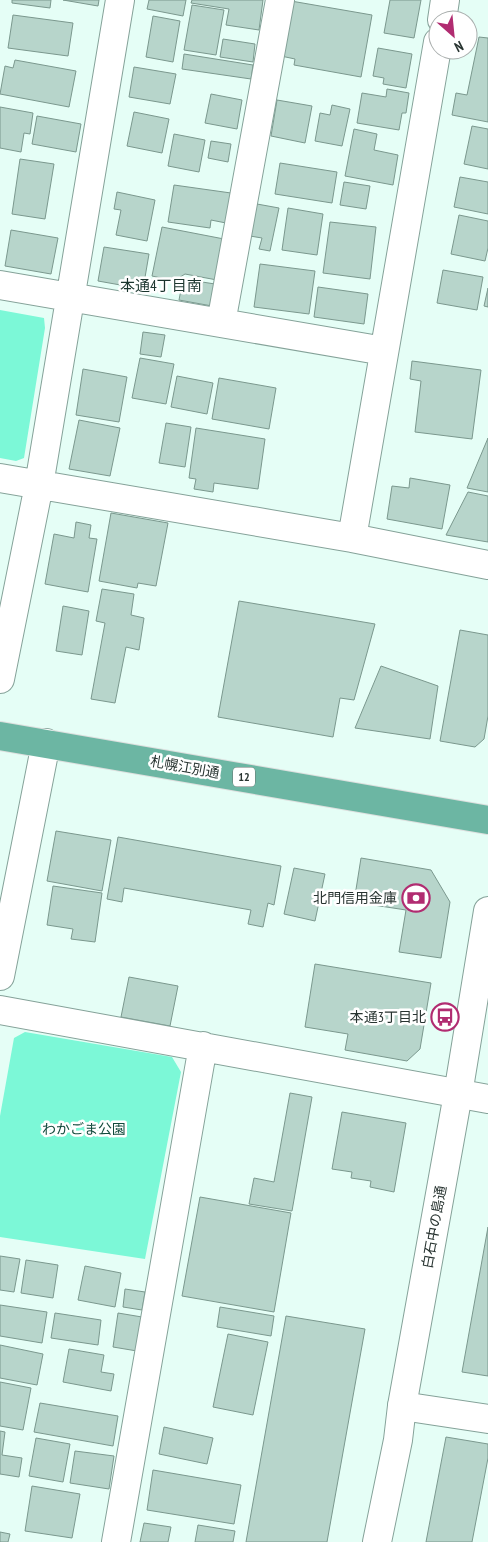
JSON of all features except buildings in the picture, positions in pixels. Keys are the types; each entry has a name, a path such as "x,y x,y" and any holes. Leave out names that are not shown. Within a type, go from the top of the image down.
{"highway":[{"name":"札幌江別通","path":"0,736 488,820"}],"street":[{"path":"0,679 39,485 120,0"},
{"path":"221,323 280,0"},
{"path":"352,538 435,60"},
{"path":"0,285 384,351"},
{"path":"0,478 352,538 488,565"},
{"path":"0,976 46,743"},
{"name":"白石中の島通","path":"378,1542 398,1440 402,1406 458,1094 488,911"},
{"path":"0,1010 488,1099"},
{"path":"116,1542 203,1046"},
{"path":"402,1406 488,1420"}],"green space":[{"path":"0,310 44,318 45,328 24,458 16,461 0,458"},
{"name":"わかごま公園","path":"25,1032 172,1057 181,1072 145,1259 0,1237 0,1116 14,1038"}],"place":[{"name":"北門信用金庫","path":"416,898"},
{"name":"本通3丁目北","path":"445,1017"}],"district":[{"name":"本通4丁目南","path":"161,286"}]}
